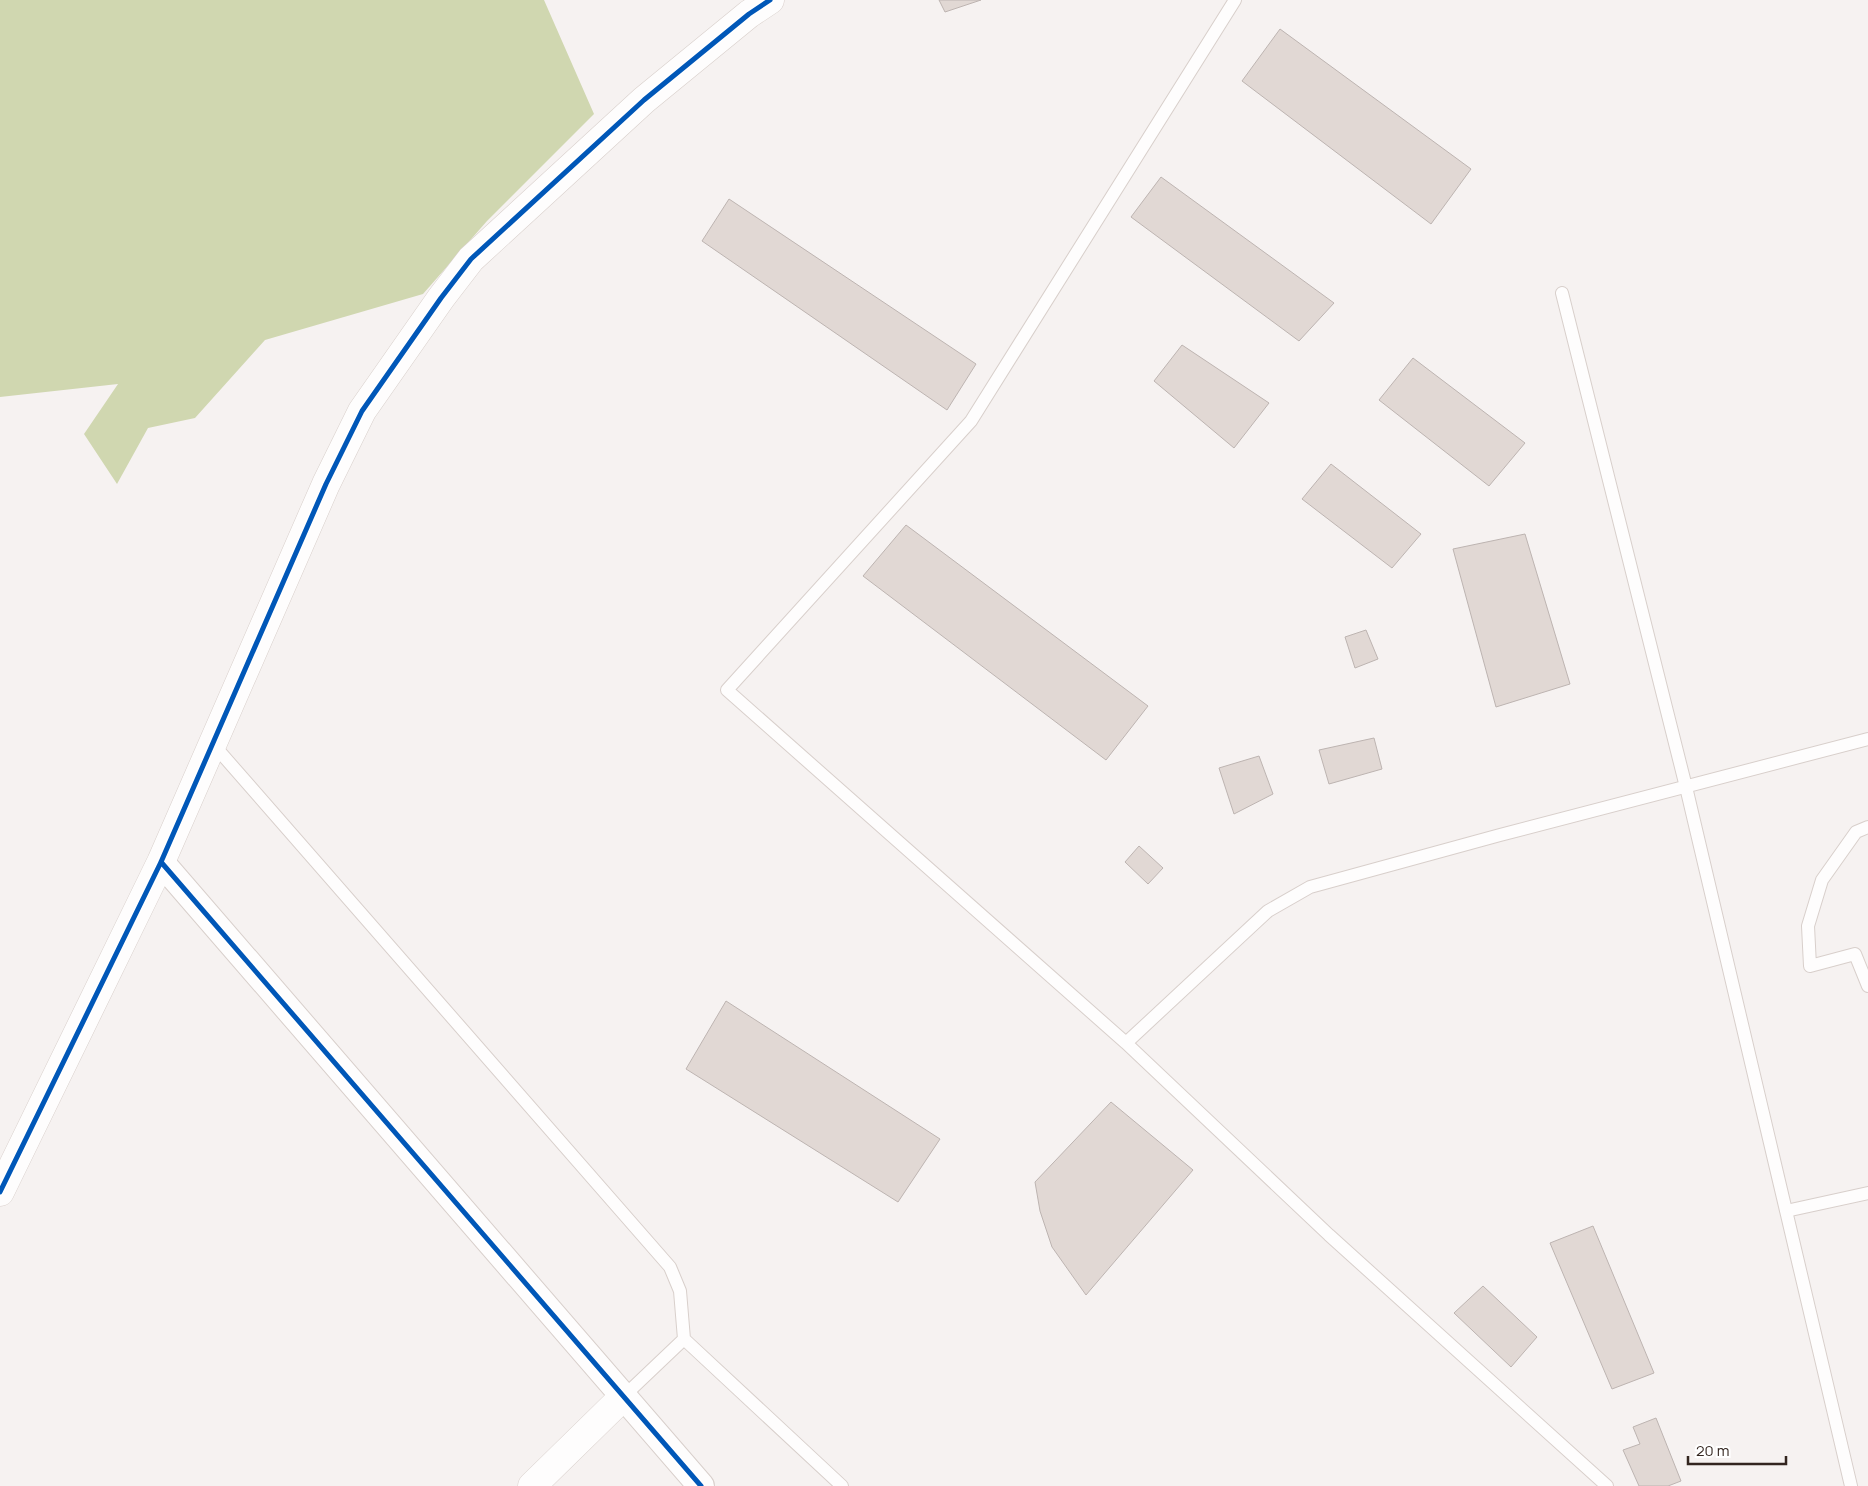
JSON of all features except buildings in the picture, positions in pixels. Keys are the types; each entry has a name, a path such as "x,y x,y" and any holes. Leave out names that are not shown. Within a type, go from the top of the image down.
{"street":[{"path":"0,1192 161,862 326,484 362,411 441,298 471,260 644,100 749,14 770,0"},
{"path":"161,862 701,1486"},
{"path":"532,1486 623,1397"}],"lane":[{"path":"1235,0 971,421 727,690 1126,1043 1329,1235 1607,1486"},
{"path":"1562,294 1686,787 1851,1486"},
{"path":"1126,1043 1268,911 1310,887 1868,739"},
{"path":"214,744 670,1267 680,1291 684,1339 842,1486"},
{"path":"1868,827 1856,832 1822,880 1808,926 1810,966 1855,954 1868,986"},
{"path":"1786,1211 1868,1193"},
{"path":"623,1397 684,1339"}],"green space":[{"path":"0,0 544,0 594,114 487,221 423,294 265,340 195,418 148,428 117,484 84,434 118,384 0,397"}],"cycle path":[{"path":"0,1192 161,862 326,484 362,411 441,298 471,259 644,100 749,14 770,0"},
{"path":"161,862 701,1486"}]}
